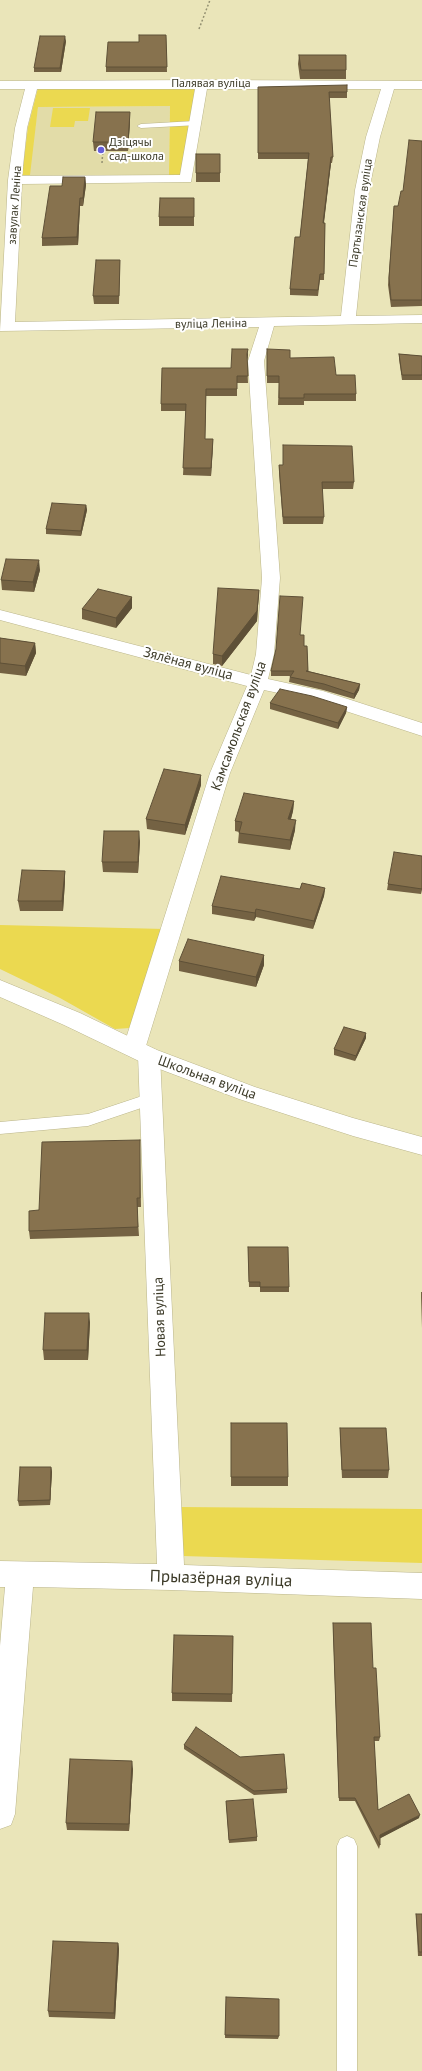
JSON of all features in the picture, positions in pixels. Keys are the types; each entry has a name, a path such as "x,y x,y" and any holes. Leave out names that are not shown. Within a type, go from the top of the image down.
{"street":[{"path":"0,192 15,186 186,179 202,84"},
{"name":"Партызанская вуліца","path":"348,320 362,190 373,137 389,84"},
{"name":"Палявая вуліца","path":"0,85 422,85"},
{"name":"завулак Леніна","path":"4,327 21,128 32,85"},
{"name":"вуліца Леніна","path":"4,327 422,319"},
{"name":"Камсамольская вуліца","path":"141,1052 220,773 258,683 265,654 270,578 256,361 268,323"},
{"name":"Зялёная вуліца","path":"0,615 20,619 258,683 316,696 422,730"},
{"name":"Школьная вуліца","path":"0,988 72,1019 141,1052 247,1093 422,1146"},
{"name":"Новая вуліца","path":"141,1052 151,1099 171,1577"},
{"name":"Прыазёрная вуліца","path":"0,1814 10,1574 171,1577 422,1586"}],"lane":[{"path":"141,126 195,123"},
{"path":"0,1128 88,1120 151,1099"},
{"path":"346,1846 347,2071"}],"path":[{"path":"200,29 210,0"}],"shaded area":[{"path":"38,88 197,88 183,175 169,175 170,106 38,107 30,175 22,175 28,127"},
{"name":"Дзіцячы сад-школа","path":"170,106 169,175 29,175 38,107"},
{"path":"53,108 90,108 88,121 75,121 74,127 50,127"},
{"path":"0,925 165,929 130,1028 115,1029 60,998 0,969"},
{"path":"178,1507 422,1509 422,1563 182,1556"}],"building":[{"path":"139,35 166,35 167,67 106,67 108,42 139,42"},
{"path":"40,36 65,36 60,68 34,68"},
{"path":"299,55 346,55 346,70 301,70"},
{"path":"347,85 347,92 329,92 333,157 331,157 323,223 325,223 324,274 320,274 318,290 290,289 295,237 300,237 309,153 258,153 258,87"},
{"path":"96,112 130,112 128,142 93,142"},
{"path":"409,140 422,141 422,300 391,300 389,278 394,206 398,206 401,191 403,191"},
{"path":"196,154 220,154 220,173 196,173"},
{"path":"63,177 85,177 83,198 80,198 77,237 42,238 50,186 62,186"},
{"path":"160,198 194,198 194,217 159,217"},
{"path":"96,260 120,260 119,296 93,296"},
{"path":"232,349 248,349 248,376 237,376 237,389 206,389 205,439 213,439 211,468 183,468 186,404 161,404 162,368 231,368"},
{"path":"267,349 290,350 290,358 334,357 336,375 355,375 356,394 304,394 304,398 279,398 279,376 267,376"},
{"path":"399,354 422,356 422,375 402,375"},
{"path":"283,445 352,446 354,482 322,482 324,517 283,517 279,465 283,465"},
{"path":"52,503 86,505 81,531 46,529"},
{"path":"6,559 39,560 33,582 1,580"},
{"path":"218,588 259,590 257,611 222,656 213,654"},
{"path":"98,589 132,597 116,618 82,609"},
{"path":"280,596 303,597 300,635 304,635 304,646 307,646 308,671 306,671 360,684 354,694 324,684 290,677 294,671 271,671 276,649"},
{"path":"0,638 35,643 25,666 0,663"},
{"path":"280,689 312,696 347,707 338,723 270,703"},
{"path":"164,769 201,775 185,825 146,819"},
{"path":"244,793 294,801 288,819 296,820 290,840 239,833 242,822 235,821"},
{"path":"104,831 139,831 138,862 102,862"},
{"path":"394,852 422,856 422,889 388,884"},
{"path":"22,870 65,871 62,901 18,901"},
{"path":"221,876 300,889 302,883 325,888 314,921 256,909 255,913 212,906"},
{"path":"188,939 264,955 256,977 179,961"},
{"path":"344,1027 366,1033 356,1056 334,1049"},
{"path":"140,1140 140,1198 137,1198 138,1227 29,1231 29,1211 39,1210 42,1142"},
{"path":"248,1247 288,1247 289,1287 260,1287 260,1282 249,1282"},
{"path":"45,1313 89,1313 87,1350 43,1350"},
{"path":"231,1423 287,1423 288,1477 231,1477"},
{"path":"340,1428 386,1428 389,1470 342,1470"},
{"path":"20,1467 51,1467 50,1500 18,1501"},
{"path":"333,1623 371,1623 373,1668 376,1668 380,1737 374,1737 378,1810 409,1794 420,1815 380,1835 380,1845 355,1798 339,1798"},
{"path":"174,1635 233,1636 232,1694 172,1693"},
{"path":"196,1727 240,1757 284,1754 287,1789 254,1791 184,1745"},
{"path":"70,1759 132,1761 129,1824 66,1823"},
{"path":"253,1799 257,1837 229,1840 226,1801"},
{"path":"416,1914 422,1914 422,1952 419,1952"},
{"path":"53,1941 118,1943 114,2013 48,2011"},
{"path":"226,1997 279,1999 279,2036 225,2035"}],"place":[{"name":"Дзіцячы сад-школа","path":"101,150"}]}
